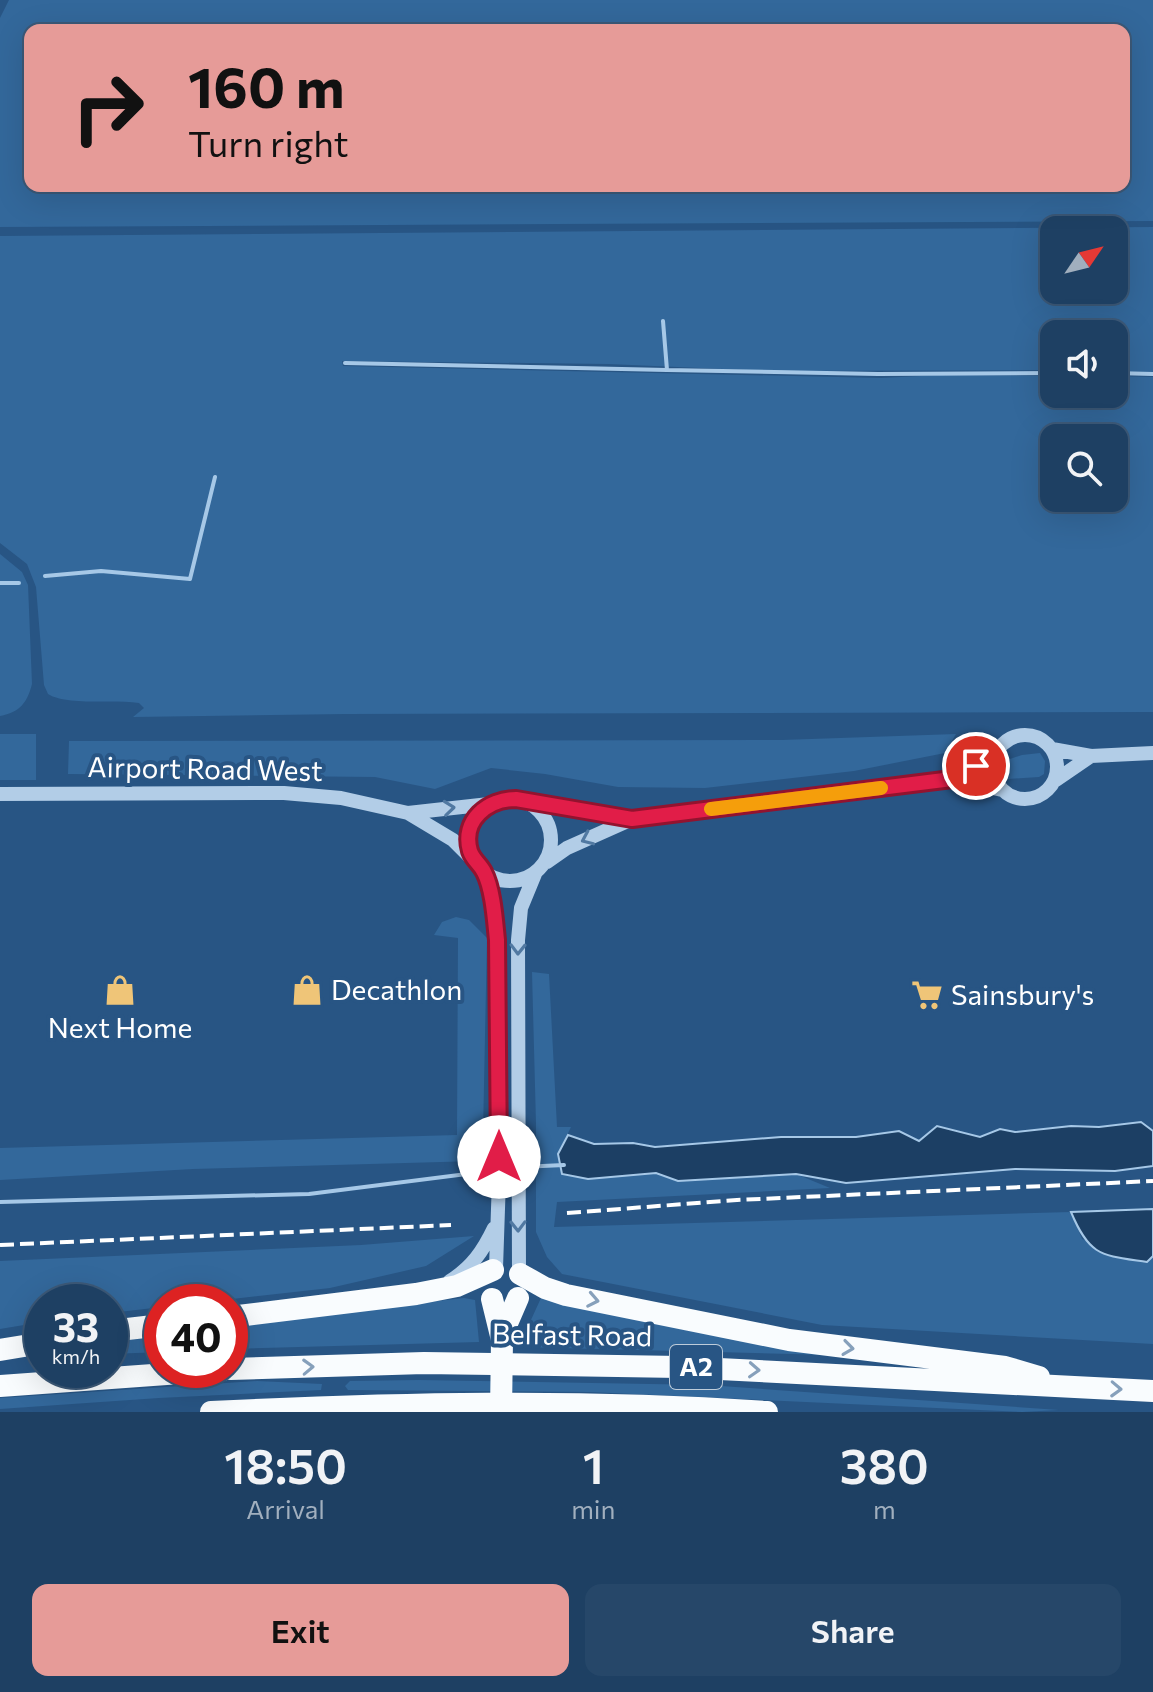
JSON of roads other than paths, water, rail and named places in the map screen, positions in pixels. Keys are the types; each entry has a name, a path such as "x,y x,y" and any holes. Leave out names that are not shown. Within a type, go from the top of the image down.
{"highway":[{"path":"248,1315 416,1294 457,1286 494,1269"},
{"path":"519,1273 545,1288 566,1295 789,1340 1005,1367 1079,1388"},
{"path":"502,1338 518,1298"},
{"path":"492,1299 502,1338 501,1412"},
{"path":"0,1350 24,1346"},
{"name":"Belfast Road","path":"248,1368 424,1363 680,1367 1153,1391"},
{"path":"0,1386 144,1376"},
{"path":"553,1404 583,1412"},
{"name":"A2","path":"211,1412 343,1405 553,1404 767,1412"}],"street":[{"path":"952,779 996,753 1003,744 1023,735 1034,736 1052,749 1057,758 1056,780"},
{"path":"1052,749 1091,756 1153,753"},
{"path":"996,753 993,773 1002,790"},
{"path":"529,803 548,823 552,836 550,851 521,908 518,940 518,1180 519,1273 524,1286 518,1298 508,1304 492,1299 486,1288 494,1269 498,1221 497,940 495,913 480,868 470,851 471,825 479,813 489,804 502,799 516,799 632,819 952,779 1002,790 1010,796 1029,800 1046,793 1056,780 1091,756"},
{"name":"Airport Road West","path":"0,794 284,793 341,798 408,813 453,840 480,868"},
{"name":"Airport Road West","path":"408,813 489,804"},
{"path":"480,868 508,882 522,880 567,848 632,819"},
{"path":"416,1294 451,1280 470,1267 483,1252 498,1221"},
{"path":"494,1269 505,1266 519,1273"}],"waterway":[{"path":"345,363 667,370 663,321"},
{"path":"667,370 1040,373"},
{"path":"1128,373 1153,374"},
{"path":"45,576 101,571 190,579 215,477"},
{"path":"0,583 19,583"},
{"path":"0,1202 309,1194 521,1167 564,1165"}],"railway":[{"path":"567,1213 737,1200 1153,1181"},
{"path":"0,1245 451,1225"}],"place":[{"name":"Next Home","path":"120,990"},
{"name":"Decathlon","path":"307,990"},
{"name":"Sainsbury's","path":"927,995"}]}
